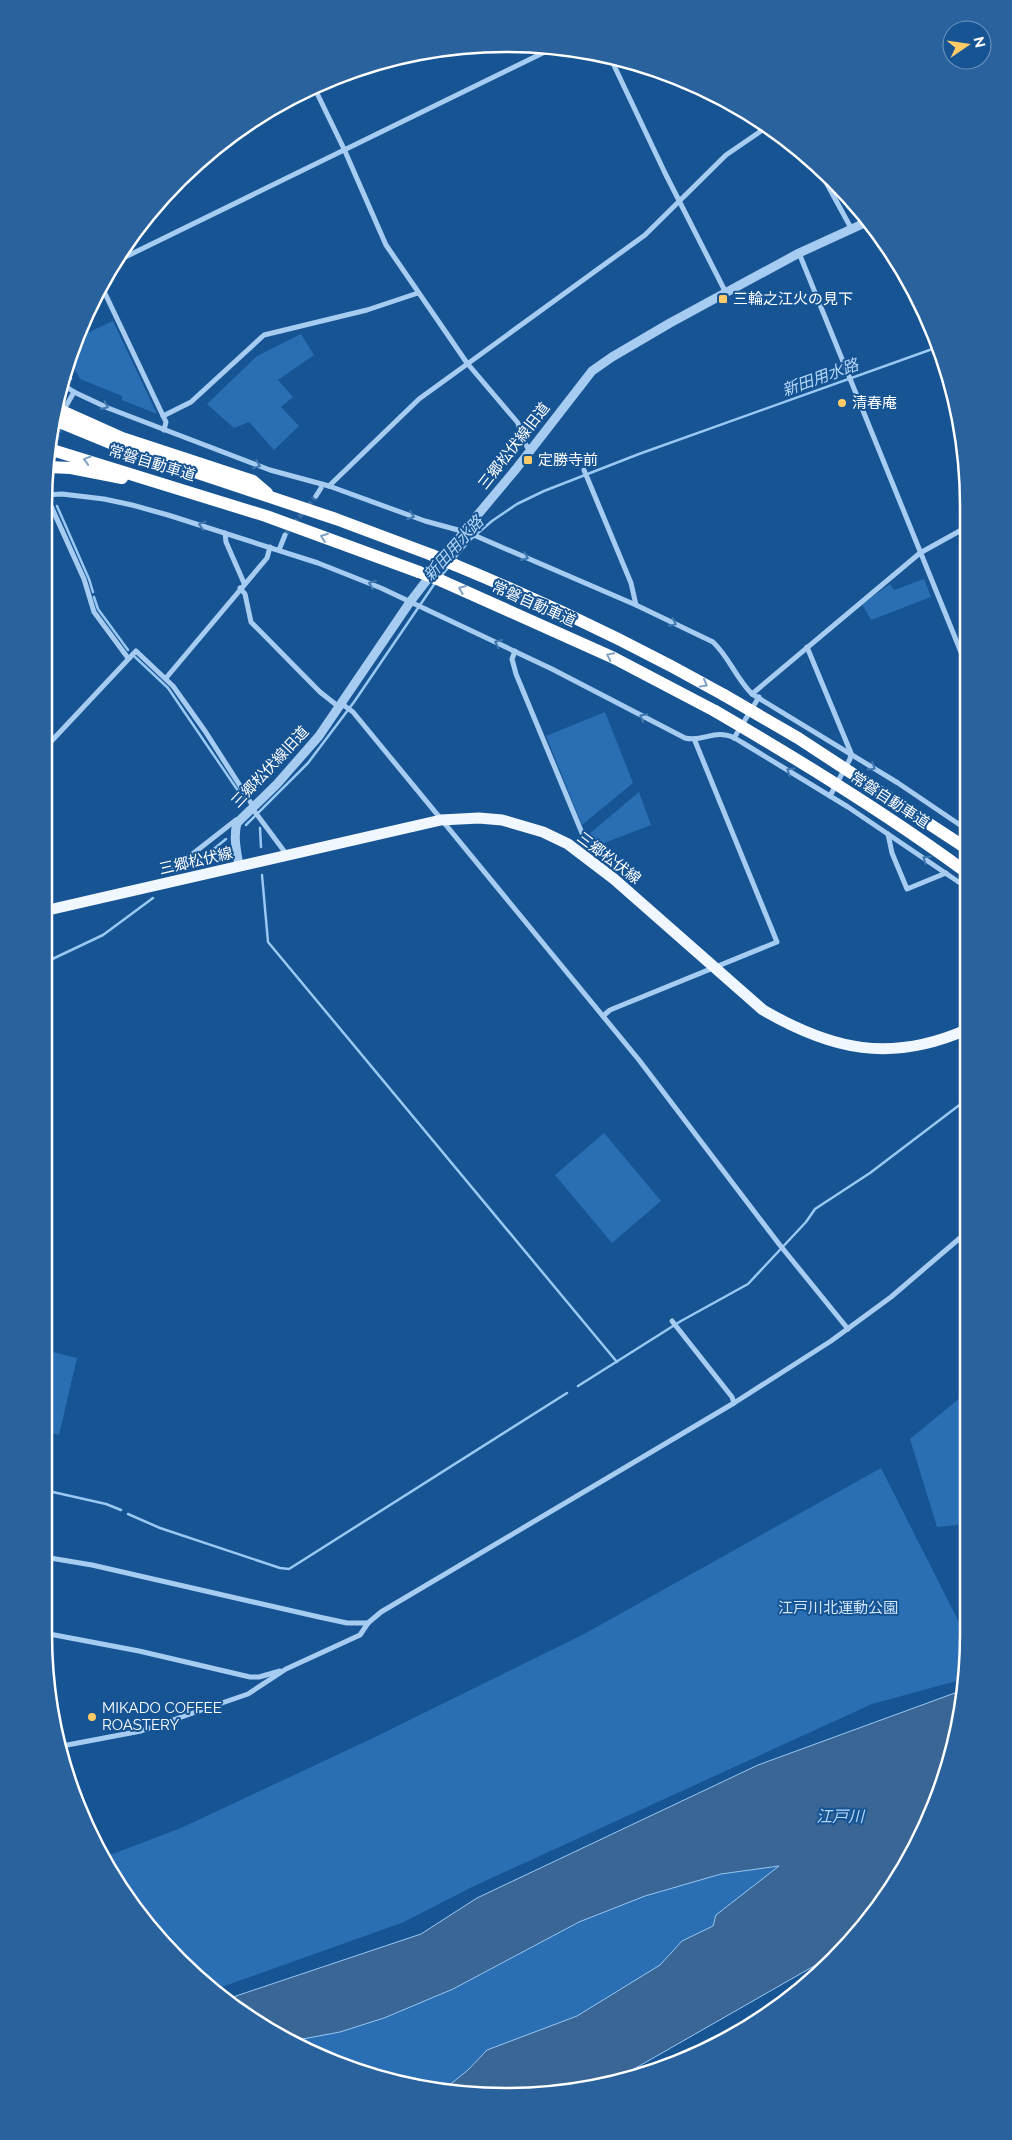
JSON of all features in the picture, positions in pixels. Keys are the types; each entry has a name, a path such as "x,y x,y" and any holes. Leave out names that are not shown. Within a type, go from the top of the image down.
{"highway":[{"path":"63,408 122,438 253,481 274,498"},
{"name":"常磐自動車道","path":"60,422 120,447 336,519 432,555 522,593 622,641 724,695 798,738 960,844"},
{"name":"常磐自動車道","path":"56,451 184,489 266,516 419,572 614,658 715,711 854,796 960,876"},
{"path":"54,467 70,468 184,489"}],"main road":[{"name":"三郷松伏線","path":"52,908 441,820 479,818 502,820 543,832 568,844 585,856 620,884 763,1010 802,1032 848,1046 879,1049 915,1046 940,1040 960,1032"}],"street":[{"path":"128,256 542,54"},
{"path":"614,66 726,293"},
{"path":"317,94 386,245 467,363 518,422 522,439 530,451"},
{"path":"329,486 406,410 467,363 645,235 726,155 761,131"},
{"path":"828,186 851,228"},
{"name":"三郷松伏線旧道","path":"239,866 235,830 237,823 296,763 341,706 413,604 592,371 633,344 799,253 861,224"},
{"path":"799,253 960,650"},
{"path":"162,416 191,402 264,335 277,330 368,310 418,293"},
{"path":"105,294 166,422 164,430"},
{"path":"68,388 108,408 270,470 329,486 480,538 636,605 713,642 721,650 742,684 752,694 851,753 960,825"},
{"path":"65,403 74,392"},
{"path":"584,470 631,583 636,605"},
{"path":"316,496 321,488"},
{"path":"52,494 104,499 132,505 270,547 318,563 381,588 515,651 686,738 695,741 714,735 725,734 734,738 830,796 946,873 960,876"},
{"path":"52,508 84,579 94,612 128,658"},
{"path":"752,694 920,552 960,530"},
{"path":"225,533 226,542 245,594 251,622 320,692 353,712 685,1117 779,1244 848,1329"},
{"path":"279,550 285,535"},
{"path":"166,678 267,558 270,547"},
{"path":"807,647 851,753 850,759 830,796"},
{"path":"52,740 136,651 166,678 205,731 252,807 287,855"},
{"path":"515,651 512,659 516,674 582,833"},
{"path":"734,738 759,698"},
{"path":"603,1016 610,1010 777,942 695,741"},
{"path":"172,870 243,815"},
{"path":"888,834 892,853 907,889 946,873"},
{"path":"52,1634 139,1651 250,1677 259,1677 286,1669 360,1635 368,1623 381,1612 734,1402 848,1329 891,1298 960,1238"},
{"path":"672,1321 734,1402"},
{"path":"52,1558 92,1565 319,1618 347,1623 368,1623"},
{"path":"67,1745 142,1731 223,1703 248,1694 286,1669"}],"green space":[{"path":"113,321 157,414 122,400 122,396 80,379 74,369 87,333"},
{"path":"301,334 314,355 278,380 293,397 281,407 299,426 274,450 249,422 234,428 207,404 257,356"},
{"path":"924,579 931,597 871,620 862,604 890,584 894,590"},
{"path":"605,712 633,783 582,825 546,736"},
{"path":"639,792 651,825 591,848 588,835"},
{"path":"604,1133 661,1201 612,1243 555,1175"},
{"path":"52,1352 77,1358 59,1435 52,1433"},
{"path":"960,1398 960,1525 937,1527 910,1439"},
{"name":"江戸川北運動公園","path":"881,1468 960,1624 959,1664 957,1681 872,1704 472,1887 404,1922 222,1987 185,1955 165,1933 129,1886 110,1855 181,1828 371,1739 584,1634"},
{"path":"781,1866 716,1915 713,1926 682,1941 660,1965 577,2016 487,2050 468,2070 450,2084 389,2072 332,2053 302,2039 340,2032 384,2018 453,1989 579,1922 645,1896 721,1874"}],"water":[{"name":"江戸川","path":"956,1693 944,1751 925,1808 913,1835 883,1886 847,1933 816,1965 636,2068 594,2079 536,2087 506,2088 450,2084 468,2070 487,2050 577,2016 660,1965 682,1941 713,1926 716,1915 779,1866 721,1874 645,1896 579,1922 453,1989 384,2018 340,2032 302,2039 279,2027 234,1997 421,1934 477,1898 758,1765"}],"waterway":[{"name":"新田用水路","path":"454,559 471,539 492,521 517,504 544,491 639,454 931,349"},
{"path":"57,506 93,592"},
{"name":"新田用水路","path":"440,577 448,568"},
{"name":"新田用水路","path":"246,825 308,763 354,702 435,583"},
{"path":"94,597 98,609 128,650"},
{"path":"135,657 168,688 245,801"},
{"path":"260,828 261,847"},
{"name":"新田用水路","path":"193,866 226,839"},
{"path":"262,875 268,942 617,1362"},
{"name":"新田用水路","path":"52,959 103,935 153,898"},
{"path":"578,1386 681,1321 748,1284 806,1222 815,1209 870,1173 960,1105"},
{"path":"128,1514 160,1528 280,1568 289,1569 567,1393"},
{"path":"52,1492 106,1504 121,1510"}],"tunnel":[{"path":"59,432 61,423"},
{"path":"285,535 316,496"}],"place":[{"name":"三輪之江火の見下","path":"723,299"},
{"name":"清春庵","path":"842,403"},
{"name":"定勝寺前","path":"528,460"},
{"name":"MIKADO COFFEE ROASTERY","path":"92,1717"}]}
